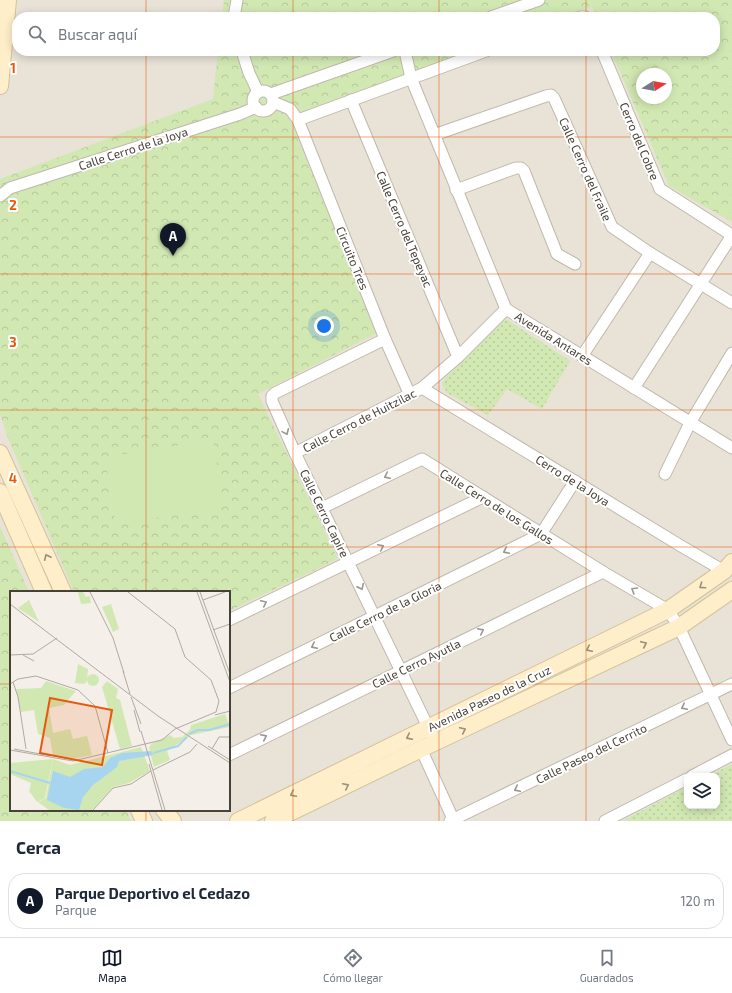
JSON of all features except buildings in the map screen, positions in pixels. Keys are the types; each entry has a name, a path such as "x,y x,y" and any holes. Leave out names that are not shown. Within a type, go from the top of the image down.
{"main road":[{"path":"0,86 2,32 6,2"},
{"path":"0,453 63,591"},
{"path":"0,492 44,591"},
{"name":"Avenida Paseo de la Cruz","path":"238,821 668,610 728,566"},
{"name":"Avenida Paseo de la Cruz","path":"273,821 679,627 732,590"},
{"path":"139,811 144,821"},
{"path":"160,811 165,821"},
{"path":"165,811 173,821"}],"street":[{"path":"235,12 237,0"},
{"path":"504,12 539,0"},
{"path":"244,56 249,74 258,92"},
{"path":"272,98 380,56"},
{"name":"Avenida Antares","path":"406,56 411,78 506,309 732,448"},
{"path":"272,98 269,109 260,110 256,108 254,104 255,95 258,92 267,91 272,98 290,109 298,120 472,56"},
{"name":"Cerro del Cobre","path":"604,56 660,189 730,235 729,240 701,284"},
{"name":"Calle Cerro del Fraile","path":"434,135 551,95 554,98 612,228 732,303"},
{"name":"Calle Cerro del Tepeyac","path":"351,100 458,357"},
{"name":"Calle Cerro de la Joya","path":"5,186 256,108"},
{"name":"Circuito Tres","path":"298,120 384,339 410,395"},
{"path":"456,190 516,168 521,168 524,171 557,254 575,264"},
{"path":"0,196 5,186"},
{"path":"582,356 650,253"},
{"path":"634,388 701,284"},
{"name":"Calle Cerro de Huitzilac","path":"295,453 422,388 458,357 506,309"},
{"name":"Calle Cerro Capire","path":"384,339 275,393 272,396 272,401 295,453 436,743"},
{"path":"665,474 690,423 732,353"},
{"name":"Cerro de la Joya","path":"422,388 681,546 728,566"},
{"name":"Calle Cerro de los Gallos","path":"322,508 422,459 541,534 668,610"},
{"path":"541,534 576,481"},
{"path":"230,620 483,497"},
{"name":"Calle Cerro de la Gloria","path":"230,688 541,534"},
{"name":"Calle Cerro Ayutla","path":"230,755 603,572"},
{"path":"668,610 679,627 732,740"},
{"name":"Calle Paseo del Cerrito","path":"453,820 732,684"},
{"path":"421,749 453,820"},
{"path":"698,773 732,755"},
{"path":"605,821 684,780"}],"shaded area":[{"path":"0,0 732,0 732,821 0,821"}],"green space":[{"path":"224,0 732,0 732,222 669,186 613,56 720,56 720,12 594,12 592,7 578,12 223,12"},
{"path":"217,56 456,56 289,117 377,333 258,394 338,559 230,611 230,591 74,591 8,438 0,414 0,179 213,99"},
{"path":"506,319 570,361 542,409 507,389 488,415 447,393 442,384 445,378"},
{"path":"213,440 224,507 116,524 105,457"},
{"path":"0,526 29,591 10,591 10,811 126,811 131,821 0,821"},
{"path":"732,764 732,821 622,821 684,789 684,809 720,809 720,773 715,773"}],"place":[{"name":"Parque Deportivo el Cedazo","path":"173,256"}]}
